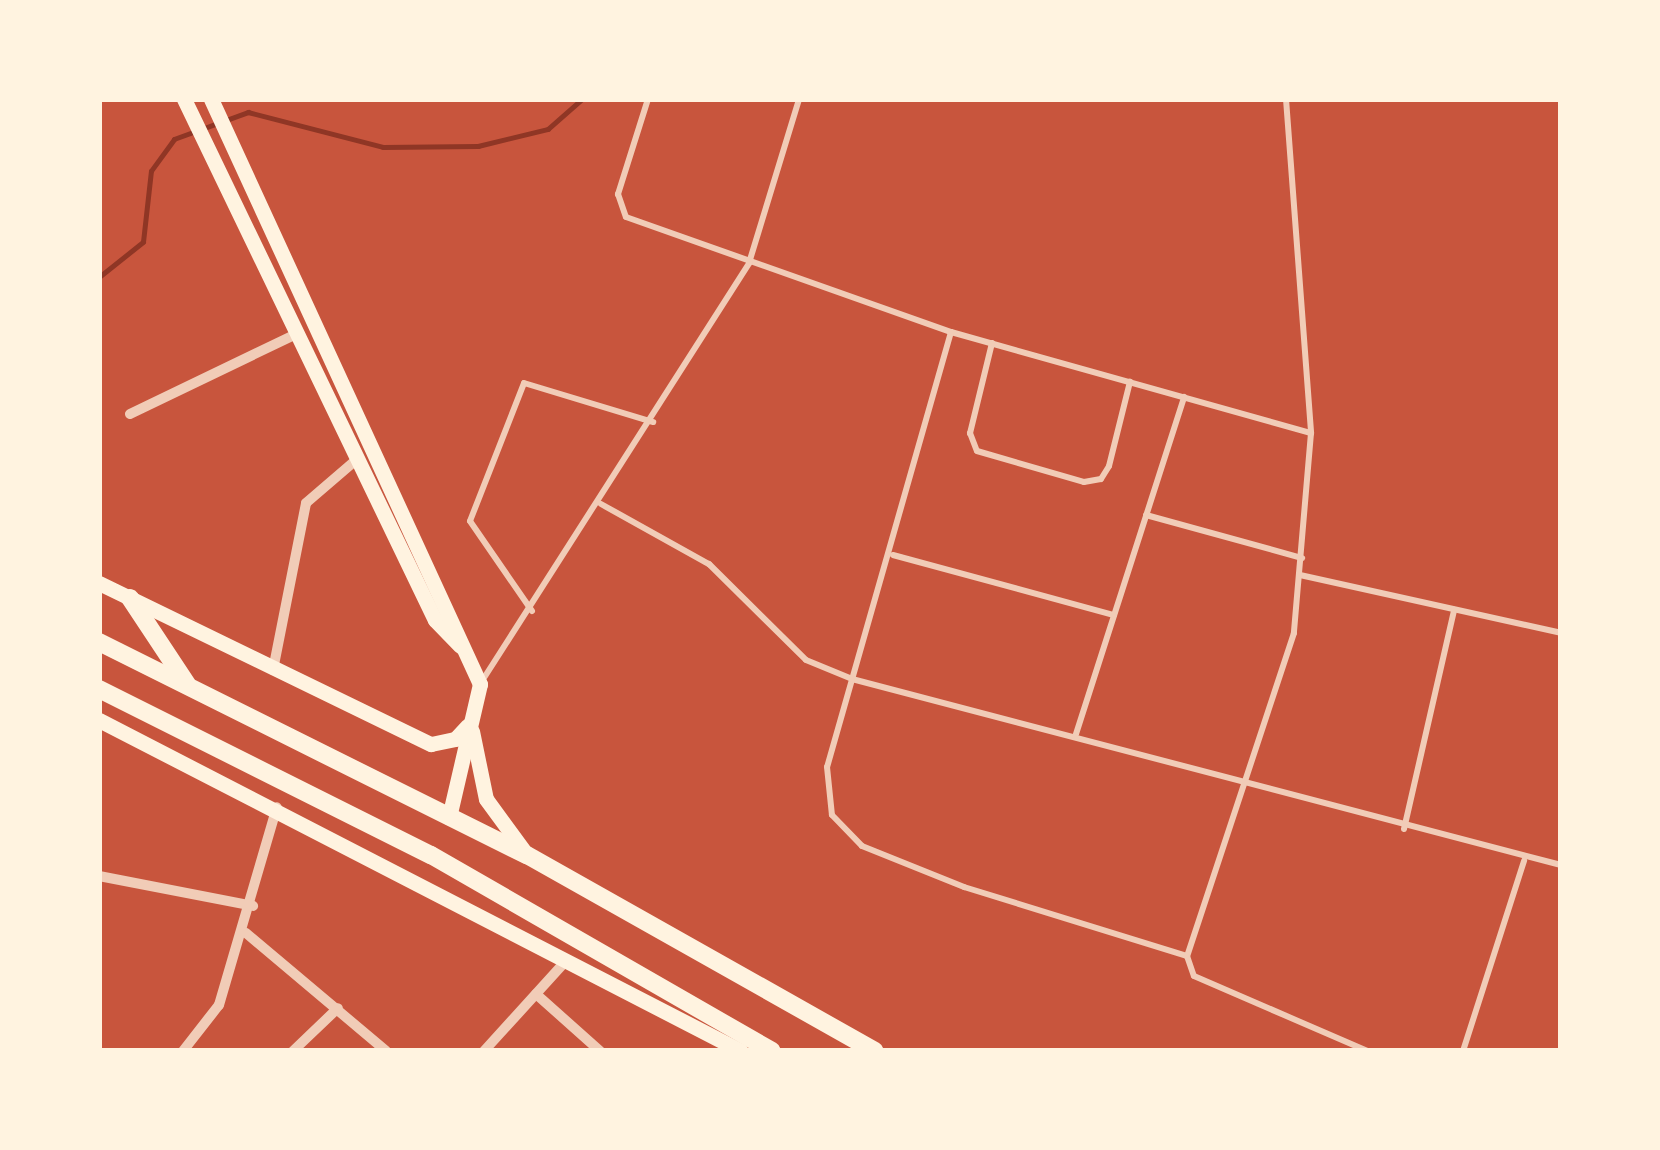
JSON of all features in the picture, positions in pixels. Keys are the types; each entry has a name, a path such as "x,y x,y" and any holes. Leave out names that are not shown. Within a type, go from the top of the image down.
{"highway":[{"path":"130,598 189,688"},
{"path":"99,642 527,855 874,1051"},
{"path":"99,689 430,855 772,1051"},
{"path":"430,855 449,818"}],"main road":[{"path":"184,99 436,620 460,647 480,684 449,818"},
{"path":"214,105 452,611 460,647"},
{"path":"99,583 431,744 455,739 471,722"},
{"path":"99,721 277,807 564,963 741,1051"},
{"path":"471,722 486,799 527,855"}],"street":[{"path":"130,414 296,334"},
{"path":"274,670 306,503 356,460"},
{"path":"183,1051 219,1005 246,933 277,807"},
{"path":"99,876 253,906"},
{"path":"246,933 386,1051"},
{"path":"484,1051 564,963"},
{"path":"536,994 600,1051"},
{"path":"293,1051 338,1007"}],"lane":[{"path":"648,99 619,207 749,263 951,332 1311,433"},
{"path":"480,684 532,613 749,263 799,99"},
{"path":"1187,956 1249,788 1294,633 1311,433 1286,99"},
{"path":"951,332 892,555 852,679 825,794 852,838 964,887 1187,956 1204,982 1367,1051"},
{"path":"992,343 970,434 977,452 1084,482 1101,479 1109,466 1130,382"},
{"path":"532,613 470,521 524,383 653,422"},
{"path":"1076,734 1184,397"},
{"path":"601,505 709,564 806,660 852,679 1076,734 1249,788 1524,861 1561,865"},
{"path":"1146,515 1302,558"},
{"path":"892,555 1114,615"},
{"path":"1300,575 1561,633"},
{"path":"1404,829 1454,609"},
{"path":"1463,1051 1524,861"}],"waterway":[{"path":"99,277 143,242 151,171 174,139 248,112 383,147 478,146 548,129 582,99"}]}
